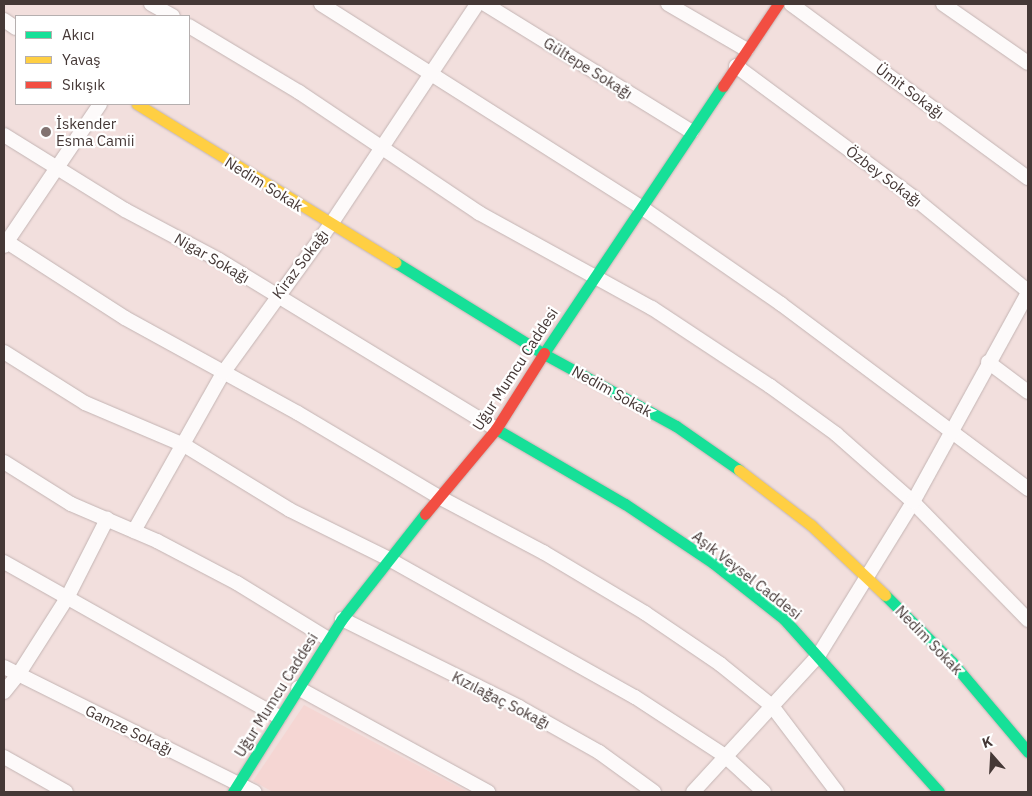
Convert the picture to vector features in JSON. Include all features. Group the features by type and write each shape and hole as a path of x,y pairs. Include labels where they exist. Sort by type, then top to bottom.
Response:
{"street":[{"path":"321,4 641,207 781,304 1028,489"},
{"name":"Kiraz Sokağı","path":"134,531 223,373 276,295 330,224 380,146 432,74 477,4"},
{"name":"Gültepe Sokağı","path":"484,4 692,132"},
{"path":"668,4 747,50"},
{"name":"Uğur Mumcu Caddesi","path":"236,788 342,618 387,558 496,429 641,207 778,4"},
{"name":"Ümit Sokağı","path":"791,4 1028,178"},
{"path":"943,4 1028,63"},
{"path":"4,20 15,27"},
{"path":"190,27 300,92 479,213 596,275 770,386 836,434 913,502 1028,620"},
{"name":"Özbey Sokağı","path":"736,66 913,197 1028,292"},
{"path":"99,105 5,242 125,318 298,413 439,497 544,552 645,613 720,664 772,706 838,792"},
{"name":"Nedim Sokak","path":"139,105 544,354 692,437 811,525 952,662 1028,752"},
{"name":"Nigar Sokağı","path":"4,135 57,168 276,295 496,429"},
{"path":"692,792 818,656 913,502 1028,292"},
{"path":"4,352 85,403 184,445 290,510 387,558 635,697 725,756 764,792"},
{"path":"988,362 1028,392"},
{"name":"Aşık Veysel Caddesi","path":"496,429 625,504 713,563 784,619 939,792"},
{"path":"4,462 71,504 134,531 237,583 328,640"},
{"path":"4,692 18,675 67,598 107,519"},
{"path":"4,562 279,717"},
{"name":"Kızılağaç Sokağı","path":"342,618 567,734 599,752 654,792"},
{"name":"Gamze Sokağı","path":"4,667 236,788 255,792"},
{"path":"298,688 488,792"},
{"path":"4,757 66,792"}],"shaded area":[{"path":"304,705 468,792 273,792 253,781"}],"traffic: fast":[{"path":"544,353 723,86"},
{"path":"395,262 544,354 676,426 739,470"},
{"path":"496,429 625,504 713,563 784,619 939,792"},
{"path":"233,792 342,619 425,514"},
{"path":"885,595 952,662 1028,752"}],"traffic: slow":[{"path":"139,105 395,262"},
{"path":"739,470 811,525 885,595"}],"traffic: jam":[{"path":"723,86 778,4"},
{"path":"425,514 496,429 544,353"}],"place":[{"name":"İskender Esma Camii","path":"46,132"}]}
